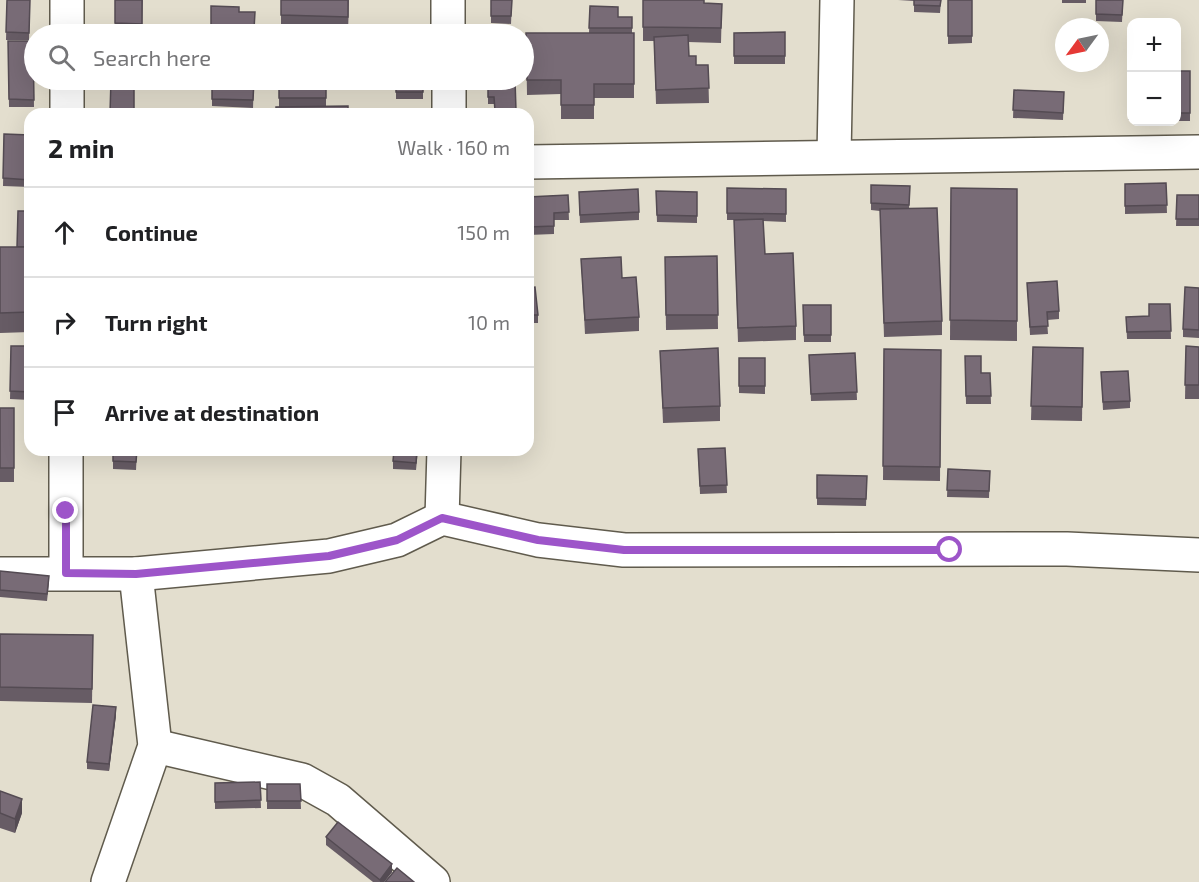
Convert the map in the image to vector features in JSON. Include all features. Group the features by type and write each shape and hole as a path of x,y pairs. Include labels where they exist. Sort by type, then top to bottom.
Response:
{"street":[{"path":"67,0 67,24"},
{"path":"448,0 448,24"},
{"path":"834,156 837,0"},
{"path":"67,90 67,108"},
{"path":"449,90 449,108"},
{"path":"534,162 1199,152"},
{"path":"66,456 66,573"},
{"path":"442,518 444,456"},
{"path":"0,574 136,574 329,556 397,540 442,518 538,540 624,550 1067,549 1199,555"},
{"path":"108,882 155,746 136,574"},
{"path":"155,746 302,780 338,800 433,882"}],"building":[{"path":"7,0 30,0 29,24 24,24 24,33 6,32"},
{"path":"115,0 142,0 142,24 115,23"},
{"path":"281,0 348,0 348,17 281,15"},
{"path":"491,0 512,0 511,16 491,16"},
{"path":"643,0 704,0 704,3 722,4 721,28 643,27"},
{"path":"914,0 941,0 940,6 914,5"},
{"path":"948,0 972,0 972,36 948,36"},
{"path":"1096,0 1123,0 1122,15 1096,14"},
{"path":"211,6 239,7 239,12 255,12 254,24 211,24"},
{"path":"590,6 618,7 618,17 632,17 632,28 589,28"},
{"path":"785,32 785,56 734,56 734,33"},
{"path":"534,33 634,33 634,84 594,84 594,105 561,105 561,80 534,80"},
{"path":"688,35 689,56 696,56 696,65 708,65 709,88 656,90 654,37"},
{"path":"8,41 24,41 24,90 34,90 34,100 9,99"},
{"path":"1181,71 1190,71 1190,113 1181,113"},
{"path":"111,90 134,90 134,108 110,108"},
{"path":"212,90 254,90 253,100 212,99"},
{"path":"279,90 326,90 326,98 279,98"},
{"path":"396,90 423,90 423,92 396,92"},
{"path":"488,90 515,90 516,108 495,108 494,97 488,97"},
{"path":"1014,90 1064,92 1063,113 1013,110"},
{"path":"348,106 348,108 276,108"},
{"path":"4,134 24,135 24,180 3,178"},
{"path":"1166,183 1167,205 1125,206 1125,184"},
{"path":"871,185 910,186 909,205 871,203"},
{"path":"727,188 786,189 786,214 727,213"},
{"path":"951,188 1017,189 1017,321 950,320"},
{"path":"638,189 639,212 580,215 579,192"},
{"path":"656,191 697,192 697,216 657,215"},
{"path":"568,195 569,212 554,213 554,226 534,227 534,197"},
{"path":"1177,195 1199,195 1199,219 1176,219"},
{"path":"937,208 942,321 884,323 880,209"},
{"path":"18,211 24,211 24,247 17,247"},
{"path":"763,219 765,254 793,253 796,326 738,328 734,220"},
{"path":"0,247 24,247 24,312 0,313"},
{"path":"717,256 718,315 666,315 665,257"},
{"path":"621,257 622,278 636,277 639,317 585,320 581,259"},
{"path":"1057,281 1059,311 1047,312 1048,326 1030,327 1027,283"},
{"path":"535,287 538,315 534,315"},
{"path":"1185,287 1199,288 1199,330 1183,329"},
{"path":"1149,304 1170,304 1171,331 1127,332 1126,317 1149,316"},
{"path":"803,305 831,305 831,335 804,335"},
{"path":"11,346 24,346 24,392 10,391"},
{"path":"1186,346 1199,347 1199,385 1185,385"},
{"path":"1033,347 1083,348 1082,407 1031,406"},
{"path":"718,348 720,406 663,408 660,351"},
{"path":"884,349 941,350 940,467 883,466"},
{"path":"855,353 857,392 811,394 809,355"},
{"path":"965,356 981,356 981,373 990,373 991,396 966,396"},
{"path":"739,358 765,358 765,386 739,386"},
{"path":"1128,371 1130,401 1103,402 1101,372"},
{"path":"0,408 14,408 14,468 0,468"},
{"path":"725,448 727,485 700,486 698,449"},
{"path":"113,456 136,456 136,462 113,461"},
{"path":"393,456 417,456 416,463 393,461"},
{"path":"948,469 990,471 989,491 947,490"},
{"path":"817,475 867,476 866,499 817,498"},
{"path":"0,571 49,576 47,594 0,590"},
{"path":"0,634 93,635 92,689 0,687"},
{"path":"93,705 116,707 109,764 87,762"},
{"path":"260,782 261,800 215,802 215,783"},
{"path":"267,784 300,784 301,801 267,801"},
{"path":"0,791 22,799 15,819 0,813"},
{"path":"338,822 392,864 380,880 326,837"},
{"path":"397,868 414,882 385,882"}],"route":[{"path":"66,511 66,573 136,574 329,556 397,540 442,518 538,540 624,550 950,550"}]}
